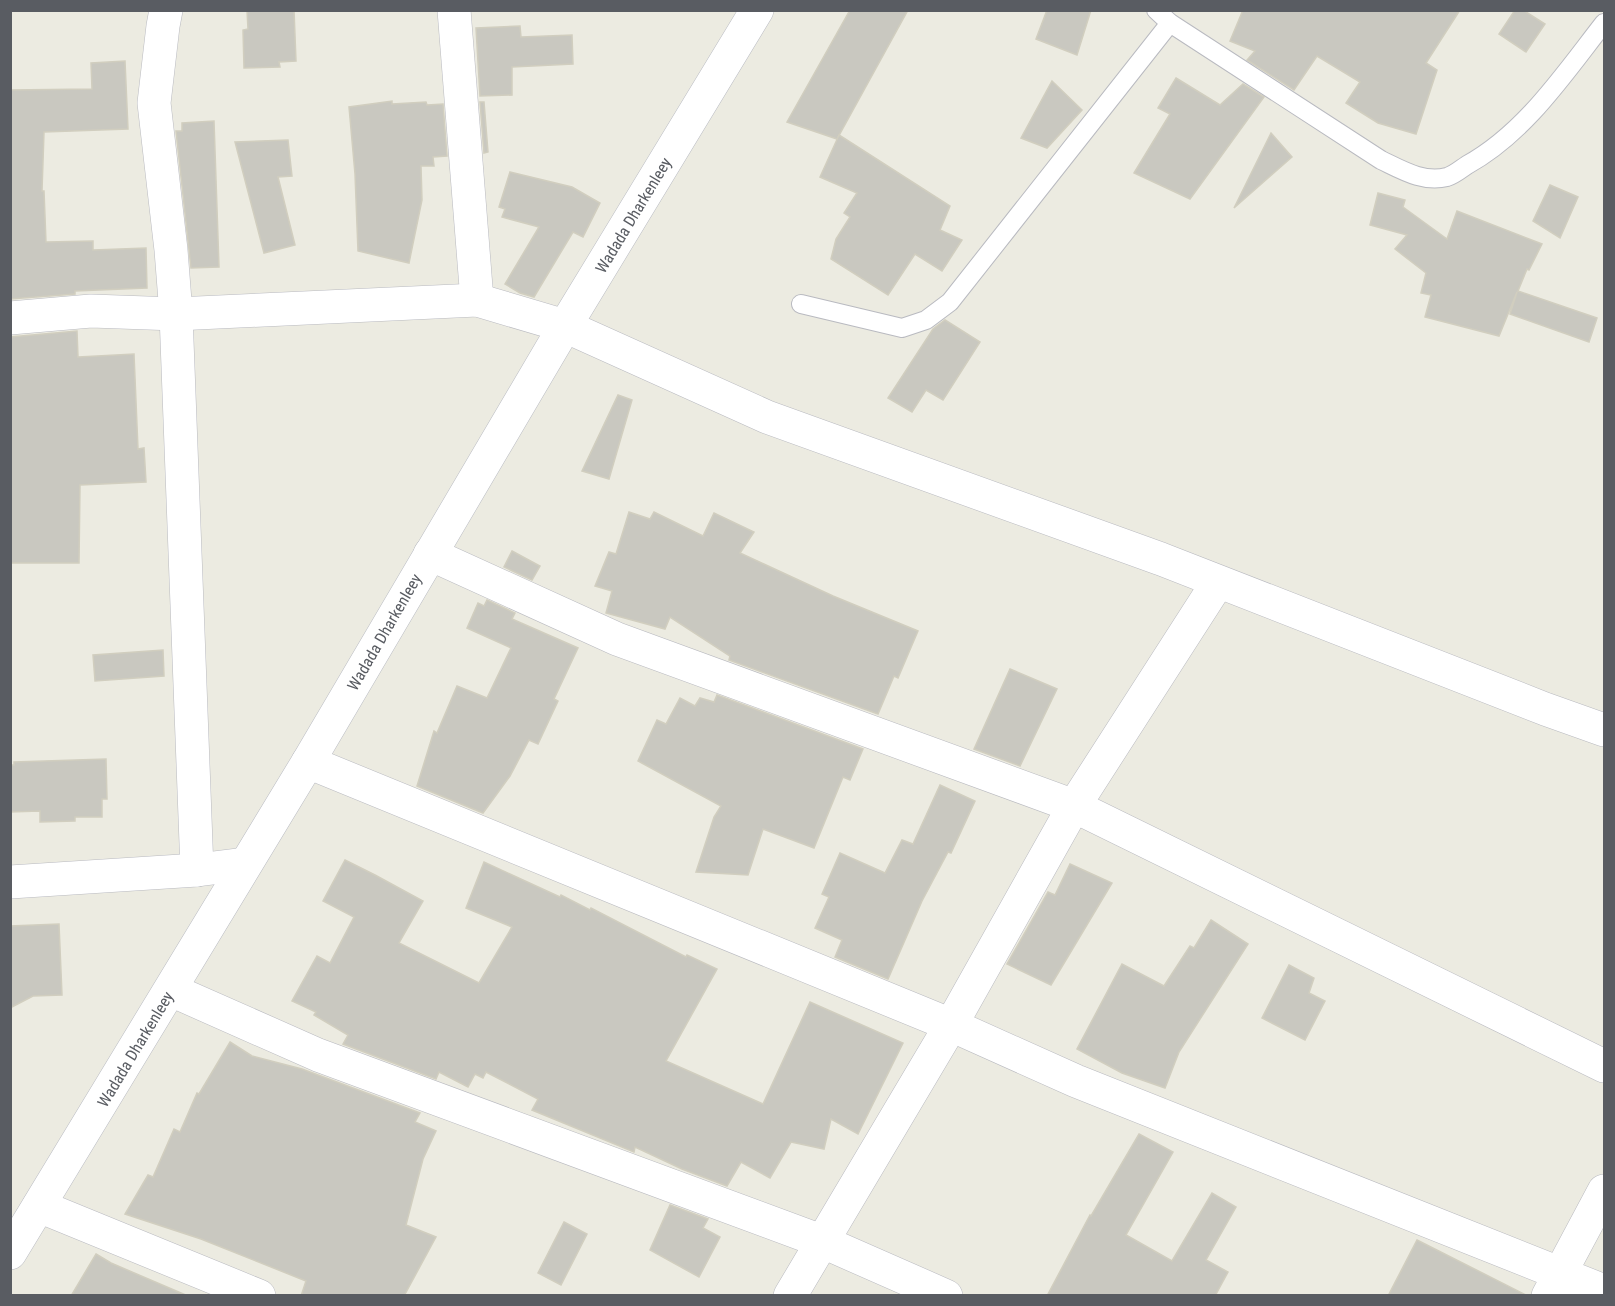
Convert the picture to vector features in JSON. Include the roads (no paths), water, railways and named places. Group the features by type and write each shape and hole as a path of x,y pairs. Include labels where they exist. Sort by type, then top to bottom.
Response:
{"street":[{"path":"166,10 154,103 176,314 197,870"},
{"path":"454,10 477,300"},
{"name":"Wadada Dharkenleey","path":"10,1253 171,990 565,326 757,10"},
{"path":"10,318 91,311 176,314 477,300 565,326 767,417 1218,582 1545,710 1605,730"},
{"path":"430,554 617,639 1074,806 1605,1066"},
{"path":"790,1296 951,1025 1074,806 1218,582"},
{"path":"308,762 951,1025 1076,1081 1554,1285 1605,1291"},
{"path":"10,882 197,870 245,864"},
{"path":"171,990 318,1055 821,1241 946,1296"},
{"path":"1554,1285 1605,1191"},
{"path":"39,1206 259,1296"}],"lane":[{"path":"1156,10 1170,23 1381,160 1419,177 1447,177 1505,139 1548,94 1605,23"},
{"path":"801,304 902,328 926,320 950,302 1170,23"}]}
